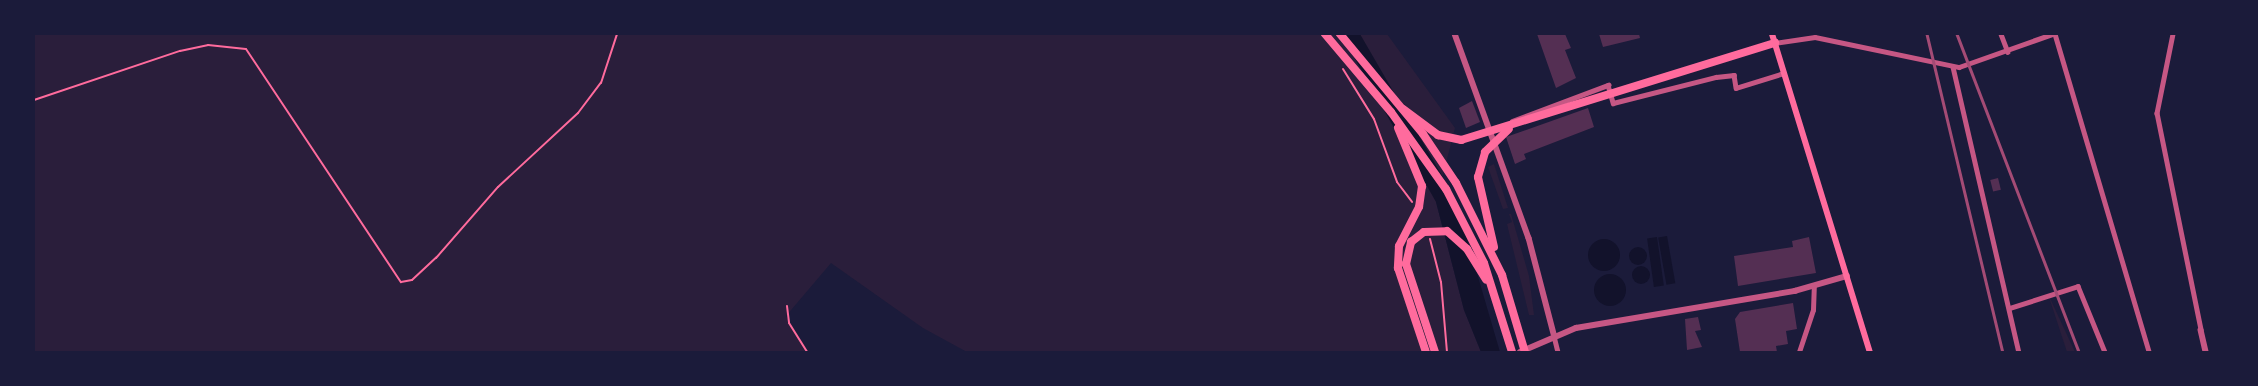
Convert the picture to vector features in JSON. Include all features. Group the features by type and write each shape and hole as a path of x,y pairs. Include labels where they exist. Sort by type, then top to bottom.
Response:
{"highway":[{"path":"1325,34 1391,112 1446,189 1494,291 1512,352"},
{"path":"1340,34 1403,109 1456,183 1502,275"},
{"path":"1403,109 1438,135 1453,140 1513,125 1691,67 1775,42"},
{"path":"1391,112 1422,186 1411,224 1399,246 1398,268 1426,352"},
{"path":"1513,125 1485,152 1478,176 1502,275 1527,350"},
{"path":"1435,352 1406,264 1408,249 1417,236 1431,230 1452,234 1494,291"}],"main road":[{"path":"1772,34 1870,352"}],"street":[{"path":"1455,34 1537,264 1558,352"},
{"path":"2001,34 2008,52"},
{"path":"1775,42 1815,37 1953,67 2008,52 2054,34 2150,352"},
{"path":"2173,34 2156,113 2206,352"},
{"path":"1953,67 2019,352"},
{"path":"1490,129 1608,86 1613,103 1716,77 1734,75 1736,88 1784,73"},
{"path":"1520,352 1527,350 1554,334 1606,321 1814,286 1847,276"},
{"path":"1799,352 1814,310 1814,286"},
{"path":"2010,308 2078,286 2105,352"}],"path":[{"path":"34,100 180,51 208,45 246,49 401,282 412,280 452,241 498,187 584,106 609,66 617,34"},
{"path":"1342,67 1374,119 1398,182 1413,203"},
{"path":"1428,232 1441,282 1447,352"},
{"path":"787,306 789,323 807,352"}],"shaded area":[{"path":"34,34 1387,34 1455,128 1436,202 1464,310 1481,352 967,352 923,328 831,263 786,316 809,352 34,352"},
{"path":"1341,34 1360,34 1455,198 1500,352 1481,352 1464,310 1436,202"},
{"path":"1494,164 1508,208 1503,209 1488,167"},
{"path":"1509,214 1511,214 1529,276 1534,315 1529,315 1507,224 1512,222"},
{"path":"1667,236 1675,283 1666,285 1658,238"},
{"path":"1657,237 1664,286 1654,287 1647,238"},
{"path":"1604,239 1616,243 1620,255 1616,267 1604,271 1592,267 1588,255 1592,243"},
{"path":"1638,247 1644,250 1647,256 1644,262 1638,265 1632,262 1629,256 1632,250"},
{"path":"1641,266 1647,269 1650,275 1647,281 1641,284 1635,281 1632,275 1635,269"},
{"path":"1610,274 1622,278 1626,290 1622,302 1610,306 1598,302 1594,290 1598,278"},
{"path":"2048,294 2075,352 2067,352"}],"building":[{"path":"1537,34 1565,34 1571,48 1565,50 1576,78 1556,88"},
{"path":"1599,34 1639,34 1640,38 1603,47"},
{"path":"1472,101 1480,122 1466,128 1459,108"},
{"path":"1588,108 1594,127 1524,154 1526,159 1515,164 1506,137"},
{"path":"1998,178 2001,190 1993,192 1990,180"},
{"path":"1809,237 1816,273 1738,286 1734,256 1793,247 1792,241"},
{"path":"1793,303 1797,329 1786,331 1788,344 1776,346 1777,352 1740,352 1735,319 1740,312"},
{"path":"1698,317 1701,330 1695,331 1702,347 1687,350 1685,319"}],"railway":[{"path":"1927,34 2003,352"},
{"path":"1957,34 2079,352"}]}
